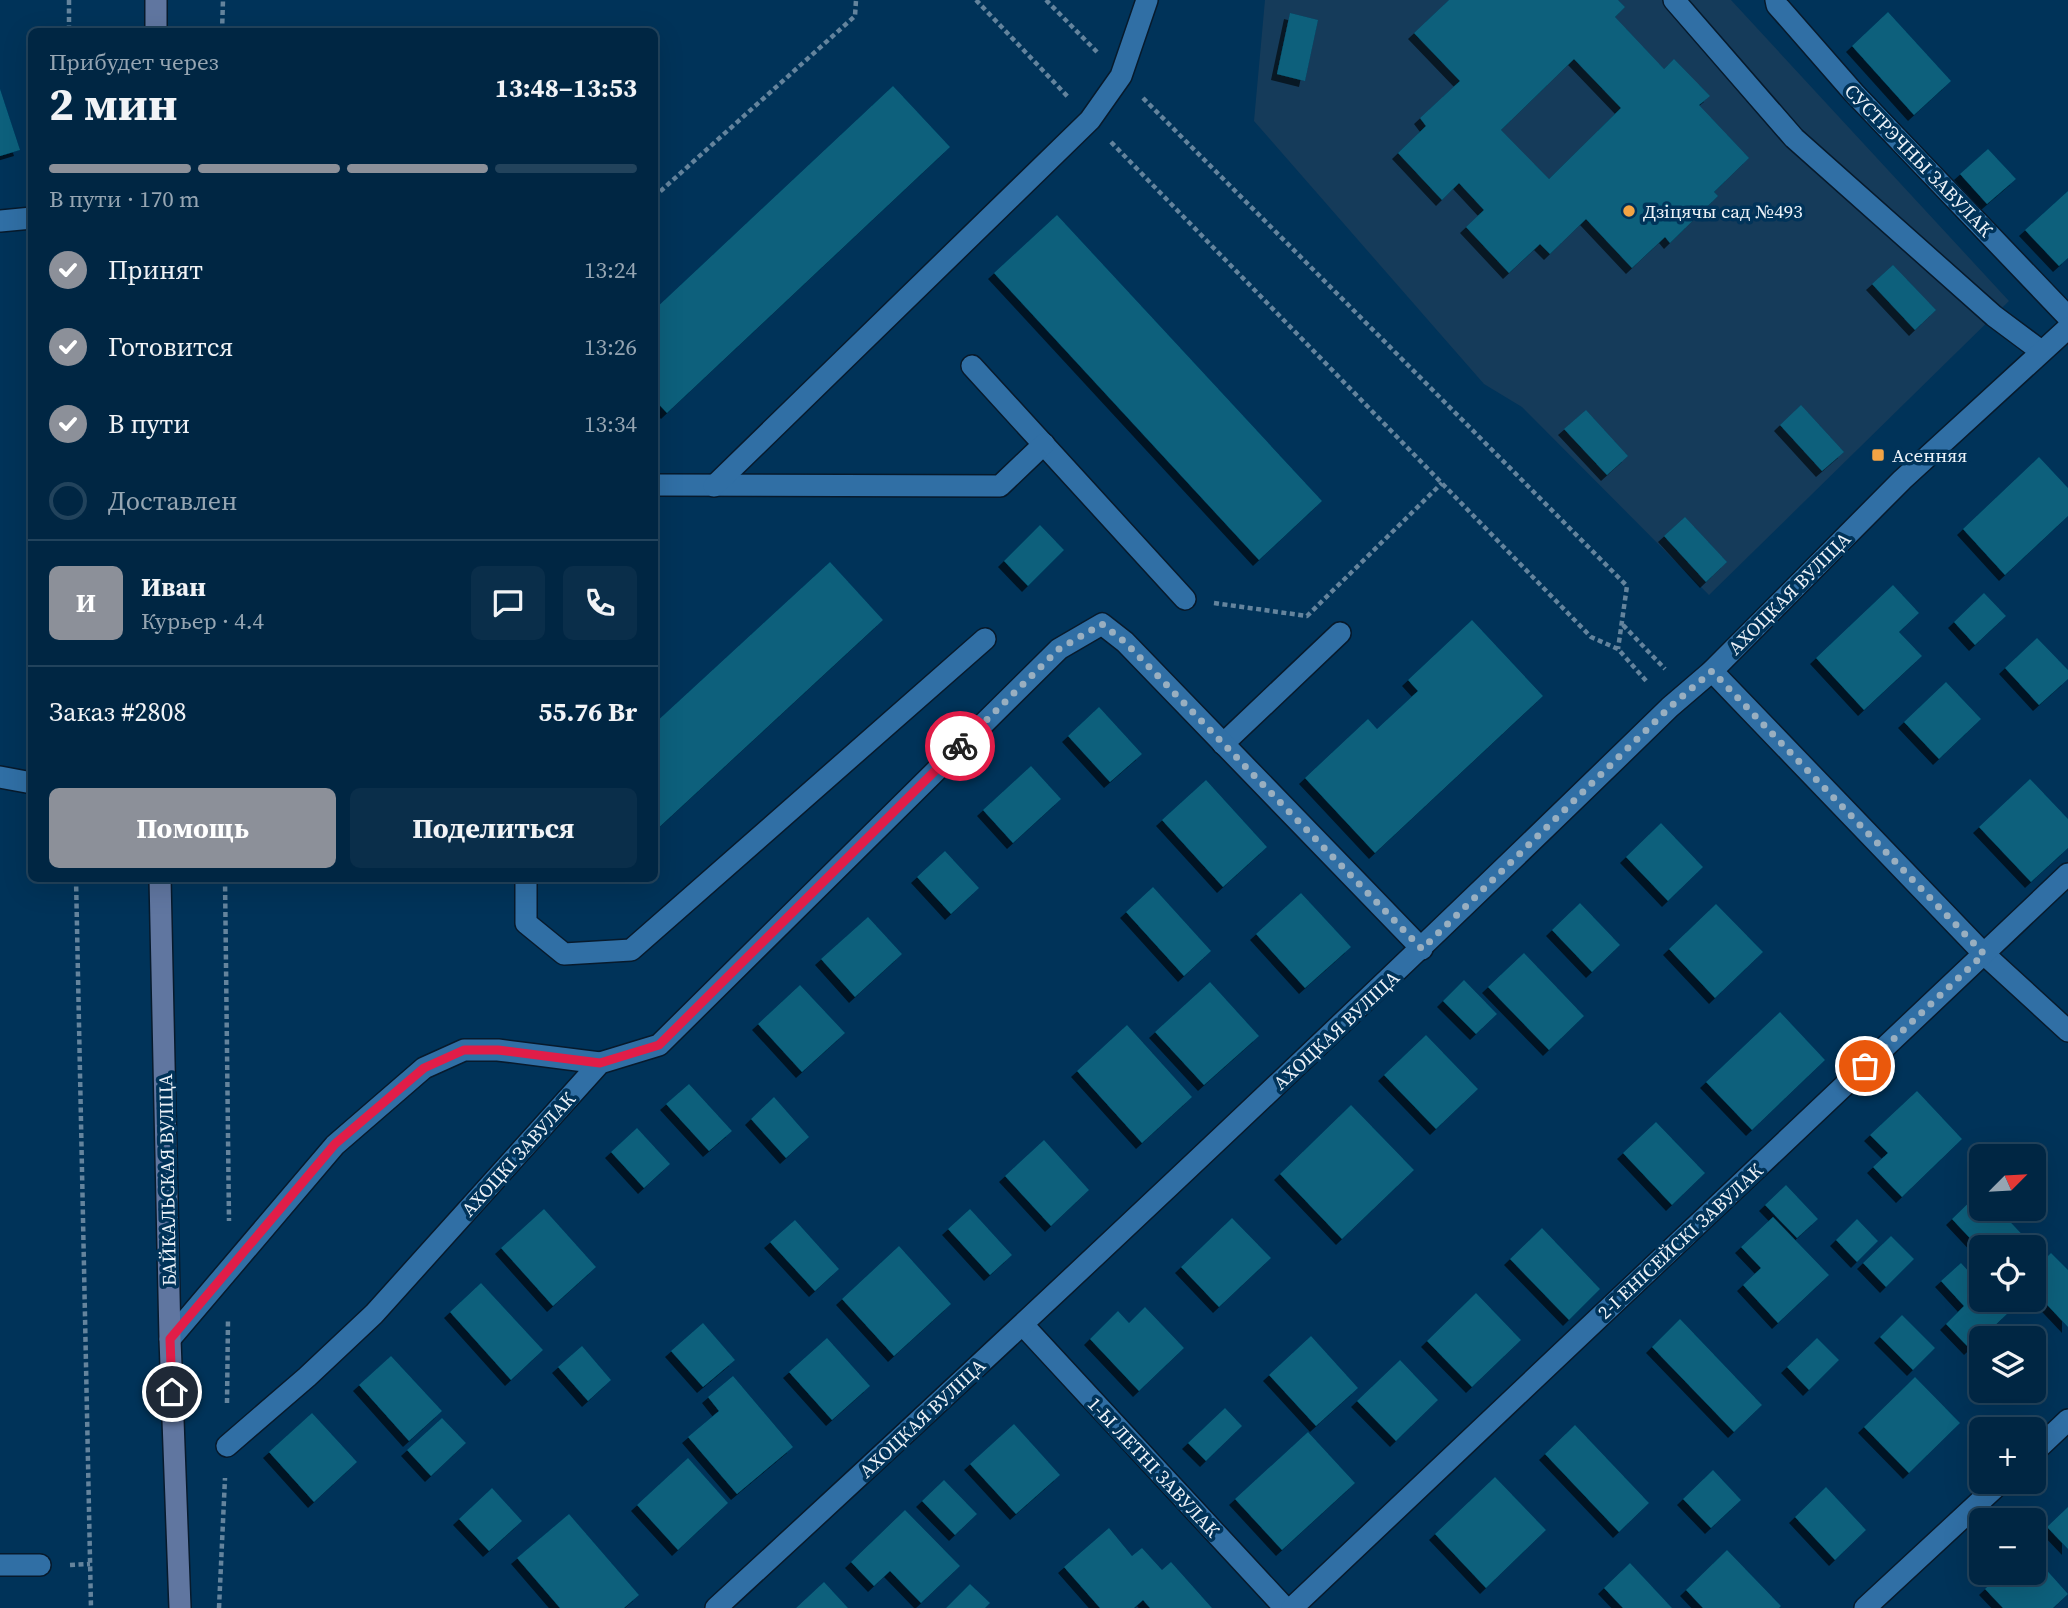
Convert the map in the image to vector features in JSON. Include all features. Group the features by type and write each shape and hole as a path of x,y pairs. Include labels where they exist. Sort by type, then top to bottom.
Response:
{"main road":[{"path":"156,0 156,28"},
{"name":"БАЙКАЛЬСКАЯ ВУЛІЦА","path":"160,882 170,1339 180,1608"}],"street":[{"path":"714,486 1090,120 1121,76 1147,0"},
{"path":"1674,0 1794,138 1994,316 2041,351"},
{"name":"СУСТРЭЧНЫ ЗАВУЛАК","path":"1776,0 1777,5 1854,93 2068,317"},
{"path":"0,221 28,218"},
{"name":"АХОЦКАЯ ВУЛІЦА","path":"716,1608 1023,1325 1422,949 1670,707 1712,671 1902,480 2068,328"},
{"path":"972,366 1185,599"},
{"path":"658,485 1000,486 1044,444"},
{"path":"170,1339 335,1144 424,1068 464,1050 498,1050 600,1063 659,1045 1059,649 1102,624 1125,642 1422,949"},
{"path":"1223,744 1340,633"},
{"path":"526,882 526,923 564,954 631,950 985,639"},
{"path":"1712,671 1984,954 2068,1031"},
{"path":"0,777 28,782"},
{"name":"2-І ЕНІСЕЙСКІ ЗАВУЛАК","path":"1292,1608 2068,874"},
{"name":"АХОЦКІ ЗАВУЛАК","path":"227,1446 307,1377 374,1314 600,1063"},
{"name":"1-Ы ЛЕТНІ ЗАВУЛАК","path":"1023,1325 1285,1608"},
{"path":"2046,1441 2068,1420"},
{"path":"1865,1608 1987,1494"},
{"path":"0,1565 40,1565"}],"path":[{"path":"69,0 69,28"},
{"path":"222,28 223,0"},
{"path":"658,193 855,16 856,0"},
{"path":"976,0 1591,637 1618,649 1670,707"},
{"path":"1046,0 1627,586 1618,649"},
{"path":"1185,599 1307,616 1442,483"},
{"path":"1622,624 1687,692"},
{"path":"76,882 91,1608"}],"shaded area":[{"name":"Дзіцячы сад №493","path":"1265,0 1731,0 2009,301 1709,595 1522,407 1484,384 1254,121"}],"building":[{"path":"1449,0 1618,0 1625,7 1615,17 1664,69 1674,59 1710,96 1699,105 1749,158 1714,192 1718,196 1670,243 1665,237 1632,268 1586,219 1550,254 1540,244 1509,273 1466,227 1484,210 1459,183 1442,200 1398,153 1426,126 1420,118 1460,81 1414,33","holes":["1574,59 1621,108 1549,179 1501,130"]},
{"path":"1888,12 1951,81 1914,115 1852,46"},
{"path":"1290,13 1318,20 1305,81 1277,74"},
{"path":"893,86 950,147 667,413 658,403 658,306"},
{"path":"0,89 20,150 0,156"},
{"path":"1988,149 2016,179 1987,204 1960,174"},
{"path":"2068,191 2068,258 2059,266 2025,230"},
{"path":"1057,215 1322,501 1259,560 994,273"},
{"path":"1893,265 1936,310 1915,330 1872,284"},
{"path":"1801,405 1844,452 1822,471 1780,425"},
{"path":"1586,410 1628,456 1607,475 1564,429"},
{"path":"2039,457 2068,488 2068,516 2005,575 1963,529"},
{"path":"1685,517 1727,562 1706,582 1664,536"},
{"path":"1040,525 1064,550 1028,586 1004,561"},
{"path":"830,562 883,620 658,828 658,720"},
{"path":"1893,585 1919,613 1899,632 1922,656 1864,710 1816,658"},
{"path":"1984,593 2006,616 1975,645 1954,622"},
{"path":"1472,620 1543,696 1375,853 1305,778 1368,719 1377,729 1418,691 1408,680"},
{"path":"2037,638 2068,670 2068,679 2039,705 2005,668"},
{"path":"1946,682 1981,719 1939,759 1904,722"},
{"path":"1099,707 1142,754 1110,782 1068,736"},
{"path":"1031,766 1061,799 1013,843 983,810"},
{"path":"2030,779 2068,819 2068,848 2031,882 1979,827"},
{"path":"1206,780 1267,847 1223,887 1162,820"},
{"path":"1661,823 1703,867 1668,901 1626,857"},
{"path":"945,851 979,888 951,914 917,877"},
{"path":"1153,887 1211,951 1184,976 1126,912"},
{"path":"1301,893 1351,947 1305,988 1256,934"},
{"path":"1580,903 1620,945 1592,972 1552,930"},
{"path":"1716,904 1763,952 1715,998 1669,949"},
{"path":"868,917 902,954 855,997 821,959"},
{"path":"1524,953 1584,1016 1549,1050 1488,987"},
{"path":"1464,980 1497,1014 1476,1034 1443,1001"},
{"path":"1210,982 1259,1036 1204,1085 1155,1032"},
{"path":"800,985 845,1033 802,1072 758,1024"},
{"path":"1780,1012 1825,1060 1752,1130 1706,1082"},
{"path":"1127,1025 1192,1097 1142,1143 1077,1071"},
{"path":"1426,1035 1478,1089 1436,1129 1384,1075"},
{"path":"689,1084 732,1131 709,1151 666,1104"},
{"path":"1917,1091 1962,1139 1902,1197 1873,1167 1888,1153 1870,1135"},
{"path":"774,1097 809,1137 786,1158 751,1119"},
{"path":"1351,1105 1414,1170 1342,1239 1280,1174"},
{"path":"1656,1122 1705,1173 1672,1205 1623,1153"},
{"path":"637,1128 670,1164 644,1188 611,1152"},
{"path":"1044,1140 1089,1190 1051,1226 1005,1176"},
{"path":"1786,1185 1818,1219 1797,1238 1765,1205"},
{"path":"1969,1203 1969,1222 2010,1222 2023,1235 1969,1235 1969,1237 1952,1219"},
{"path":"544,1209 596,1267 553,1306 501,1248"},
{"path":"970,1209 1012,1255 990,1275 948,1229"},
{"path":"1773,1217 1829,1275 1778,1323 1743,1285 1761,1268 1741,1247"},
{"path":"1232,1218 1271,1258 1219,1307 1181,1267"},
{"path":"1857,1219 1878,1241 1857,1262 1836,1240"},
{"path":"795,1220 839,1269 815,1291 770,1242"},
{"path":"1542,1228 1600,1289 1569,1320 1510,1259"},
{"path":"1891,1236 1914,1259 1886,1287 1863,1263"},
{"path":"899,1246 951,1304 894,1356 842,1299"},
{"path":"2051,1253 2068,1270 2068,1327 2046,1304 2046,1258"},
{"path":"1961,1263 1969,1272 1969,1312 2008,1313 1994,1326 1969,1326 1969,1348 1946,1324 1964,1306 1941,1281"},
{"path":"481,1283 543,1350 511,1380 450,1312"},
{"path":"1476,1293 1521,1340 1472,1387 1427,1341"},
{"path":"1145,1307 1184,1348 1139,1391 1090,1339 1118,1311 1129,1323"},
{"path":"1902,1315 1935,1348 1913,1370 1880,1337"},
{"path":"1680,1319 1762,1405 1734,1432 1652,1347"},
{"path":"703,1323 735,1360 703,1387 671,1351"},
{"path":"1311,1336 1358,1388 1316,1426 1269,1375"},
{"path":"827,1338 870,1386 832,1420 789,1372"},
{"path":"1817,1338 1839,1360 1809,1390 1787,1367"},
{"path":"582,1346 611,1380 588,1401 558,1367"},
{"path":"391,1356 442,1411 409,1441 359,1385"},
{"path":"1400,1360 1438,1400 1396,1441 1357,1401"},
{"path":"733,1376 793,1447 737,1494 688,1437 719,1411 708,1397"},
{"path":"1915,1377 1960,1423 1909,1473 1864,1427"},
{"path":"1225,1408 1242,1426 1206,1461 1188,1443"},
{"path":"312,1413 357,1462 314,1502 269,1452"},
{"path":"442,1418 466,1443 431,1476 407,1450"},
{"path":"1014,1424 1060,1475 1016,1514 970,1464"},
{"path":"1575,1425 1649,1503 1619,1532 1545,1454"},
{"path":"1308,1432 1355,1483 1282,1550 1235,1499"},
{"path":"688,1458 728,1503 678,1550 637,1505"},
{"path":"1713,1470 1741,1500 1711,1528 1683,1499"},
{"path":"1495,1477 1546,1530 1486,1588 1435,1534"},
{"path":"944,1480 977,1514 955,1535 922,1501"},
{"path":"1826,1487 1866,1530 1835,1560 1795,1517"},
{"path":"492,1488 522,1521 489,1551 459,1519"},
{"path":"2068,1507 2068,1549 2047,1527"},
{"path":"905,1510 960,1566 921,1603 890,1571 874,1586 851,1562"},
{"path":"569,1514 639,1595 624,1608 560,1608 517,1558"},
{"path":"1109,1528 1132,1556 1142,1548 1162,1570 1171,1562 1212,1608 1150,1608 1143,1600 1134,1608 1100,1608 1064,1567"},
{"path":"1727,1550 1781,1606 1779,1608 1703,1608 1686,1590"},
{"path":"1630,1563 1672,1608 1623,1608 1604,1588"},
{"path":"2046,1569 2068,1594 2053,1608 2003,1608 1985,1589 1989,1585 2046,1585"},
{"path":"824,1582 848,1608 796,1608"},
{"path":"970,1584 990,1603 985,1608 946,1608"}],"way so far":[{"path":"960,746 1059,649 1102,624 1125,642 1422,949 1670,707 1712,671 1984,954 1865,1066"}],"place":[{"name":"Дзіцячы сад №493","path":"1629,211"},
{"name":"Асенняя","path":"1878,455"}],"route":[{"path":"172,1392 170,1339 335,1144 424,1068 464,1050 498,1050 600,1063 659,1045 960,746"}]}
